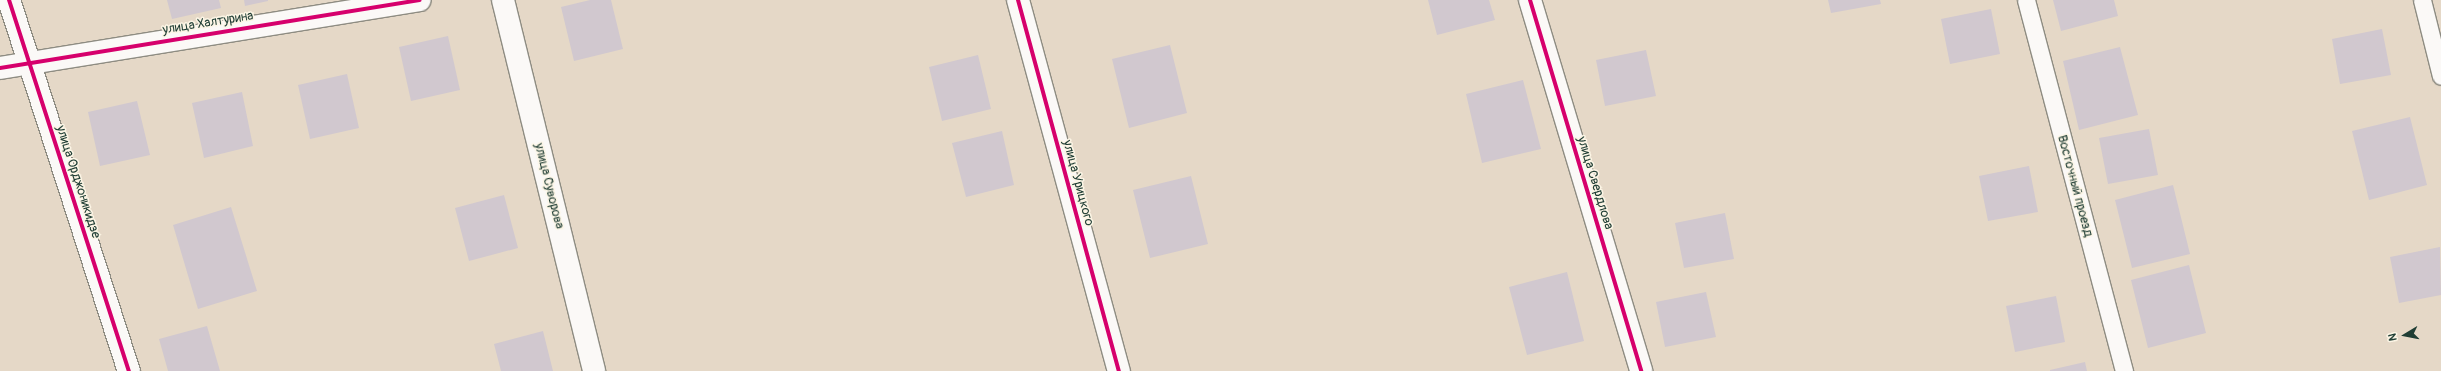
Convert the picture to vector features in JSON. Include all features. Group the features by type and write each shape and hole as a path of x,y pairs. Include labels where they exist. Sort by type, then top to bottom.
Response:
{"street":[{"name":"улица Орджоникидзе","path":"9,0 129,371"},
{"name":"улица Халтурина","path":"0,68 29,62 420,0"},
{"name":"улица Суворова","path":"503,0 594,371"},
{"name":"улица Урицкого","path":"1018,0 1119,371"},
{"name":"улица Свердлова","path":"1530,0 1641,371"}],"lane":[{"name":"Восточный проезд","path":"2026,0 2124,371"},
{"path":"2422,0 2441,76"}],"building":[{"path":"167,0 219,0 221,8 172,19"},
{"path":"244,0 268,0 268,1 245,6"},
{"path":"590,0 611,0 623,49 574,61 561,7"},
{"path":"1428,0 1489,0 1495,20 1437,35"},
{"path":"1828,0 1880,0 1881,4 1831,13"},
{"path":"2053,0 2114,0 2118,16 2061,31"},
{"path":"1991,9 2000,54 1950,64 1941,19"},
{"path":"2382,29 2391,75 2340,84 2332,39"},
{"path":"448,36 460,90 411,101 399,47"},
{"path":"1170,45 1187,113 1129,128 1112,59"},
{"path":"2120,47 2138,115 2079,130 2063,61"},
{"path":"1646,50 1656,96 1605,106 1596,60"},
{"path":"978,55 991,109 942,121 929,67"},
{"path":"347,74 359,128 310,139 298,85"},
{"path":"1523,80 1541,149 1482,163 1466,94"},
{"path":"242,92 253,146 204,158 192,103"},
{"path":"137,101 150,155 100,166 88,112"},
{"path":"2410,117 2427,185 2369,200 2352,131"},
{"path":"2149,129 2158,175 2108,184 2099,138"},
{"path":"1002,131 1014,185 966,197 952,143"},
{"path":"2029,166 2038,212 1988,221 1979,176"},
{"path":"1191,176 1208,244 1150,258 1133,190"},
{"path":"2173,185 2190,254 2132,268 2115,200"},
{"path":"504,195 518,248 469,261 455,208"},
{"path":"231,207 257,291 198,309 173,225"},
{"path":"1725,213 1734,259 1684,268 1675,223"},
{"path":"2440,247 2441,295 2399,303 2390,257"},
{"path":"2189,265 2206,333 2148,348 2131,280"},
{"path":"1567,272 1584,341 1527,355 1509,287"},
{"path":"1706,292 1716,337 1665,347 1656,302"},
{"path":"2056,296 2065,342 2015,352 2006,306"},
{"path":"207,326 220,371 168,371 159,339"},
{"path":"543,331 553,371 501,371 494,344"},
{"path":"2085,362 2087,371 2050,371 2050,370"}],"cycle path":[{"path":"9,0 129,371"},
{"path":"0,68 420,0"},
{"path":"1018,0 1119,371"},
{"path":"1530,0 1641,371"}]}
